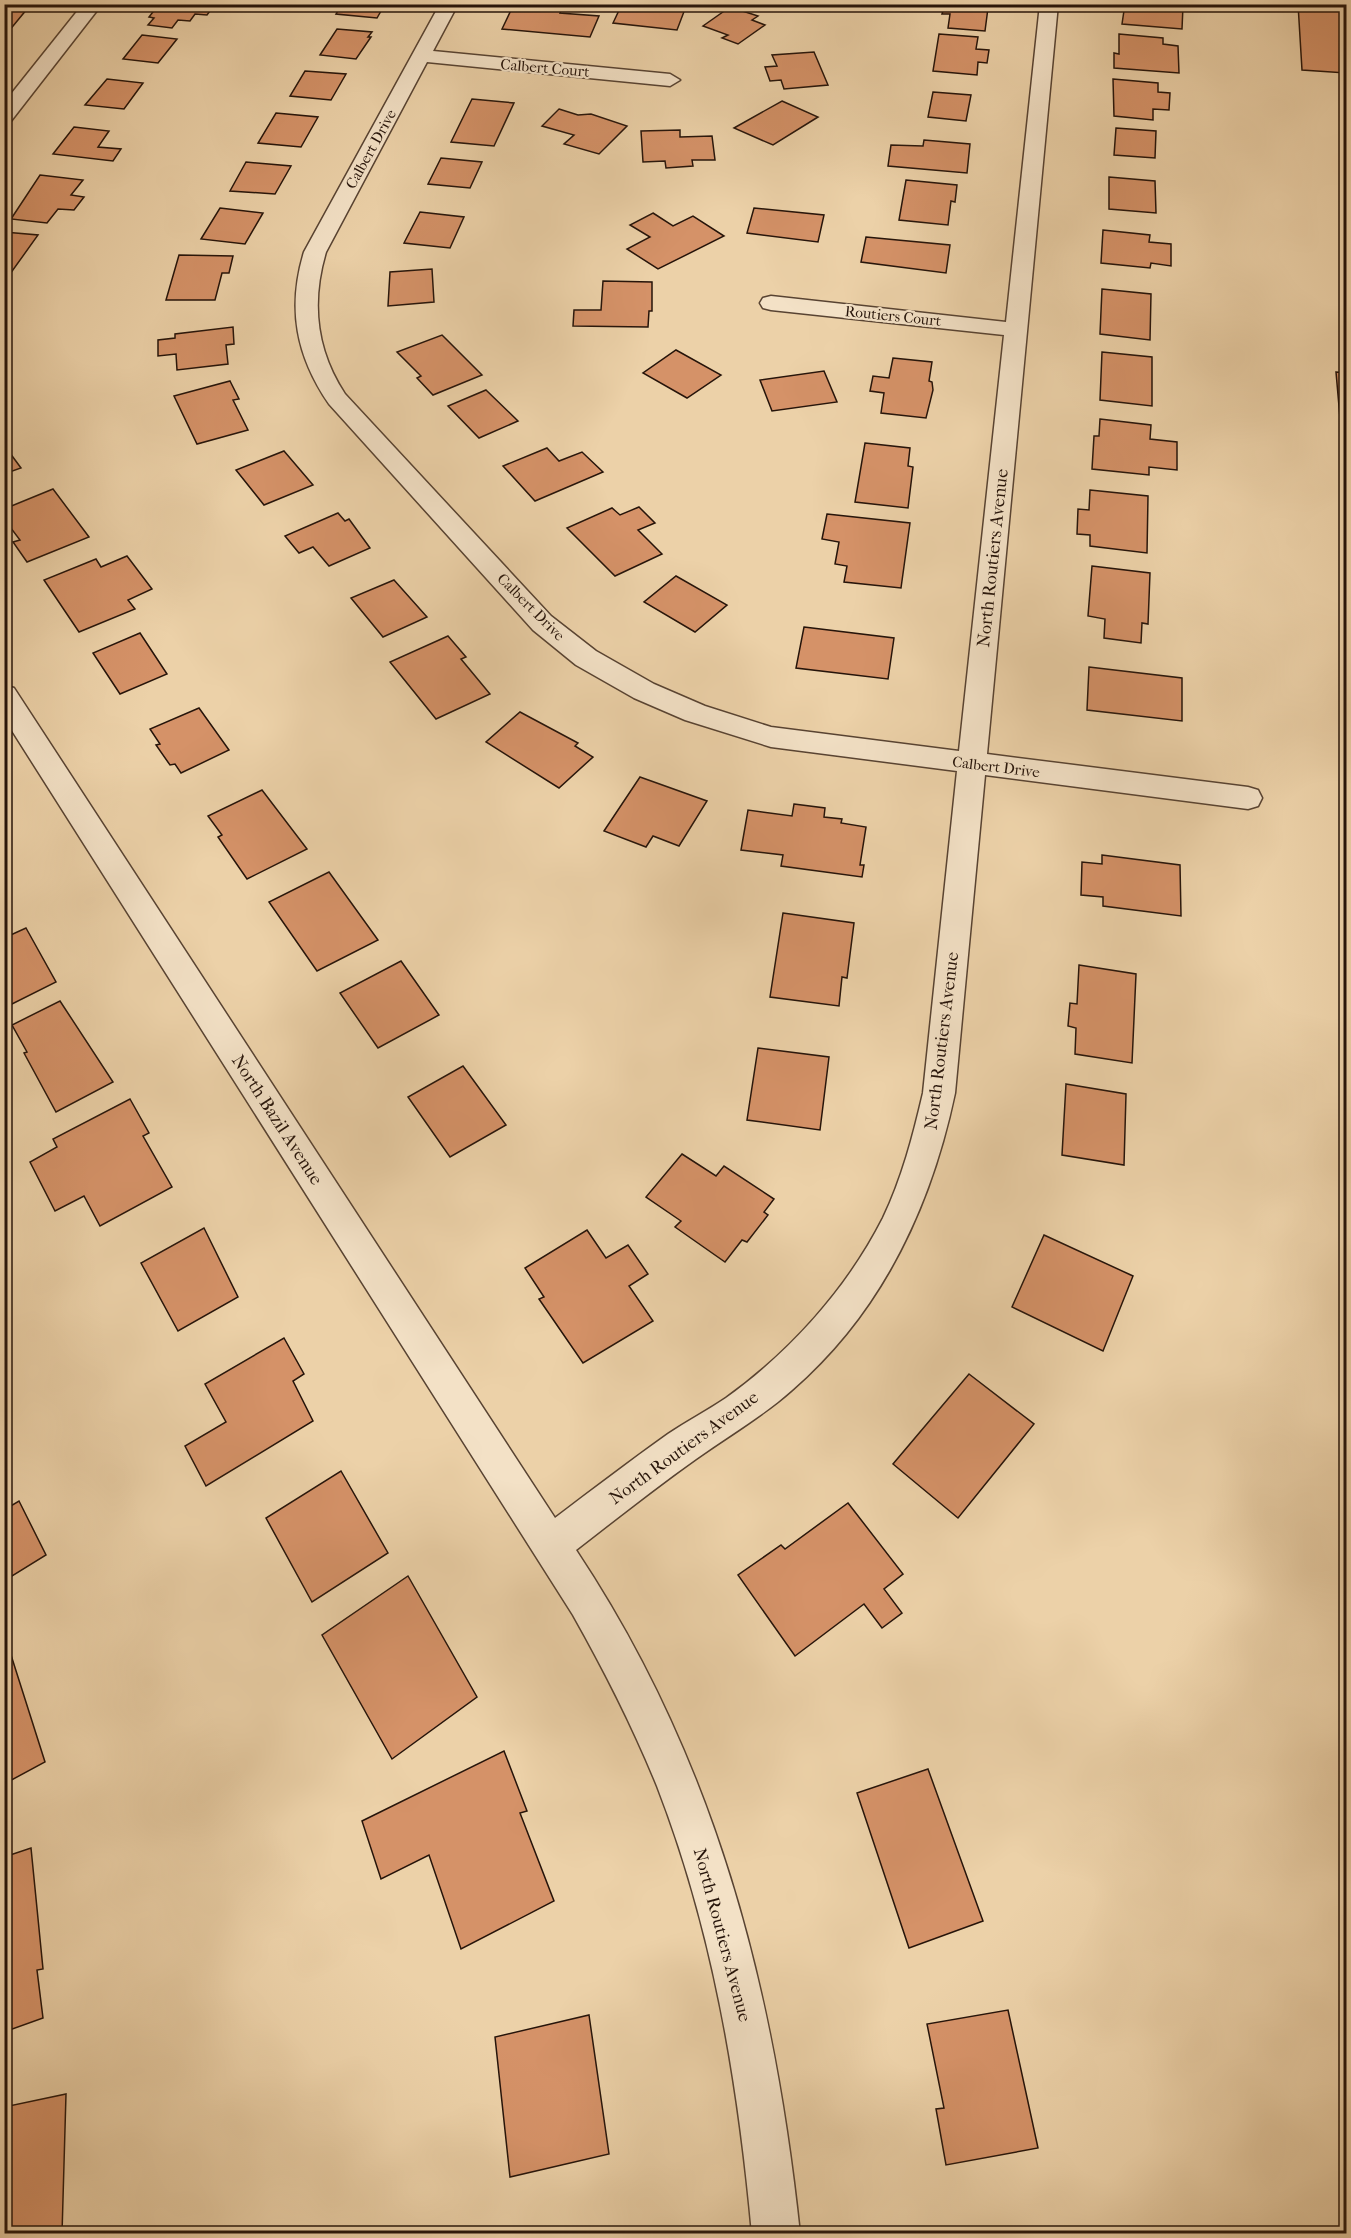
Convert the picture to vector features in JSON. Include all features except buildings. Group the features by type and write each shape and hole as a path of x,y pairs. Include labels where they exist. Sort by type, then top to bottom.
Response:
{"street":[{"path":"4,117 93,4"},
{"name":"Calbert Drive","path":"449,4 315,252 304,298 307,335 313,354 338,400 550,630 586,658 644,692 695,713 771,737 1248,798"},
{"name":"North Routiers Avenue","path":"776,2234 752,2047 708,1871 686,1810 637,1694 610,1638 581,1588 550,1545 701,1434 742,1408 782,1375 832,1325 860,1288 895,1232 927,1153 937,1103 1049,4"},
{"name":"Calbert Court","path":"421,56 670,80"},
{"name":"Routiers Court","path":"771,303 1016,330"},
{"name":"North Bazil Avenue","path":"4,695 16,736 550,1545"}]}
